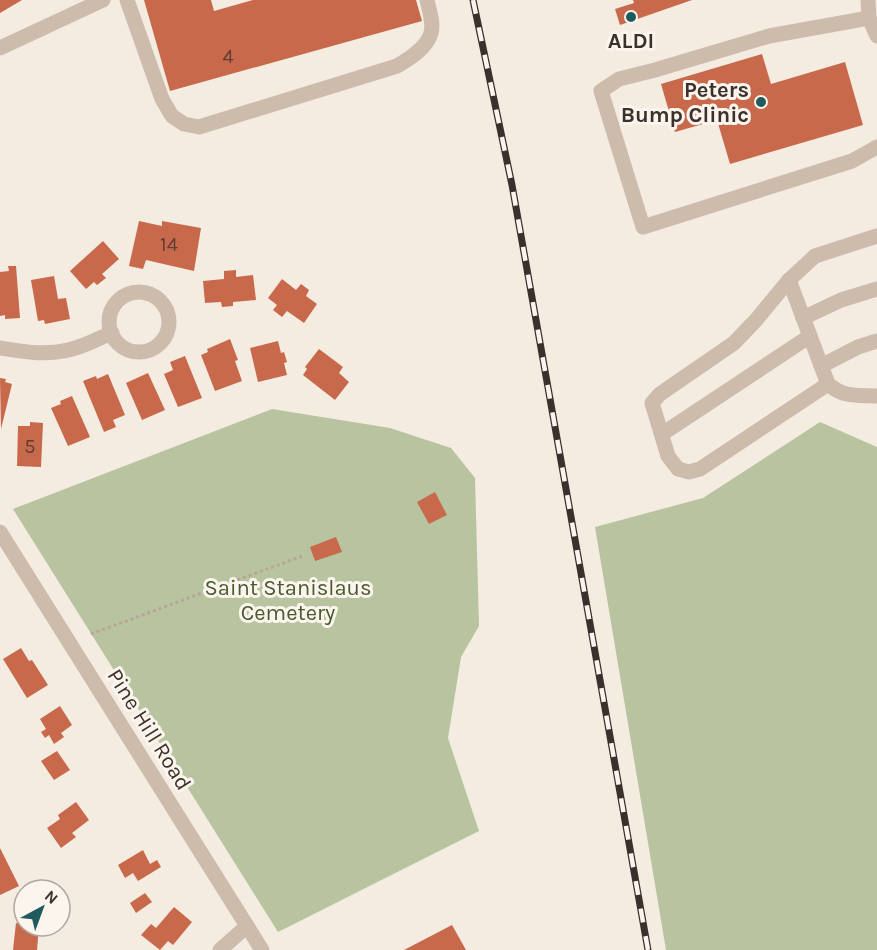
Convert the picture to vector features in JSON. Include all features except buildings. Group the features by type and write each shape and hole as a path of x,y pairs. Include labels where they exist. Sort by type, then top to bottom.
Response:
{"street":[{"path":"0,48 103,0"},
{"path":"127,0 162,99 172,116 184,124 199,127 397,66 410,59 423,47 431,33 431,17 427,0"},
{"path":"868,0 869,18 877,36"},
{"path":"869,18 769,36 620,79 601,91 643,227 852,161 877,147"},
{"path":"828,384 700,469 689,472 678,469 668,456 652,403 660,394 734,344 789,280 815,256 877,236"},
{"path":"789,280 828,384 844,395 877,396"},
{"path":"803,318 842,300 877,289"},
{"path":"0,348 34,353 55,353 74,349 112,333"},
{"path":"662,434 810,336"},
{"path":"821,366 858,347 877,341"},
{"name":"Pine Hill Road","path":"0,532 262,950"},
{"path":"220,950 247,926"}],"path":[{"path":"91,634 305,555"}],"green space":[{"name":"Saint Stanislaus Cemetery","path":"272,409 390,428 451,448 475,478 479,626 461,657 448,738 479,831 278,932 13,509"},
{"path":"820,422 877,447 877,950 666,950 595,527 703,498"}],"railway":[{"path":"473,0 512,185 648,950"}],"place":[{"name":"ALDI","path":"631,17"},
{"name":"Peters Bump Clinic","path":"761,102"}]}
